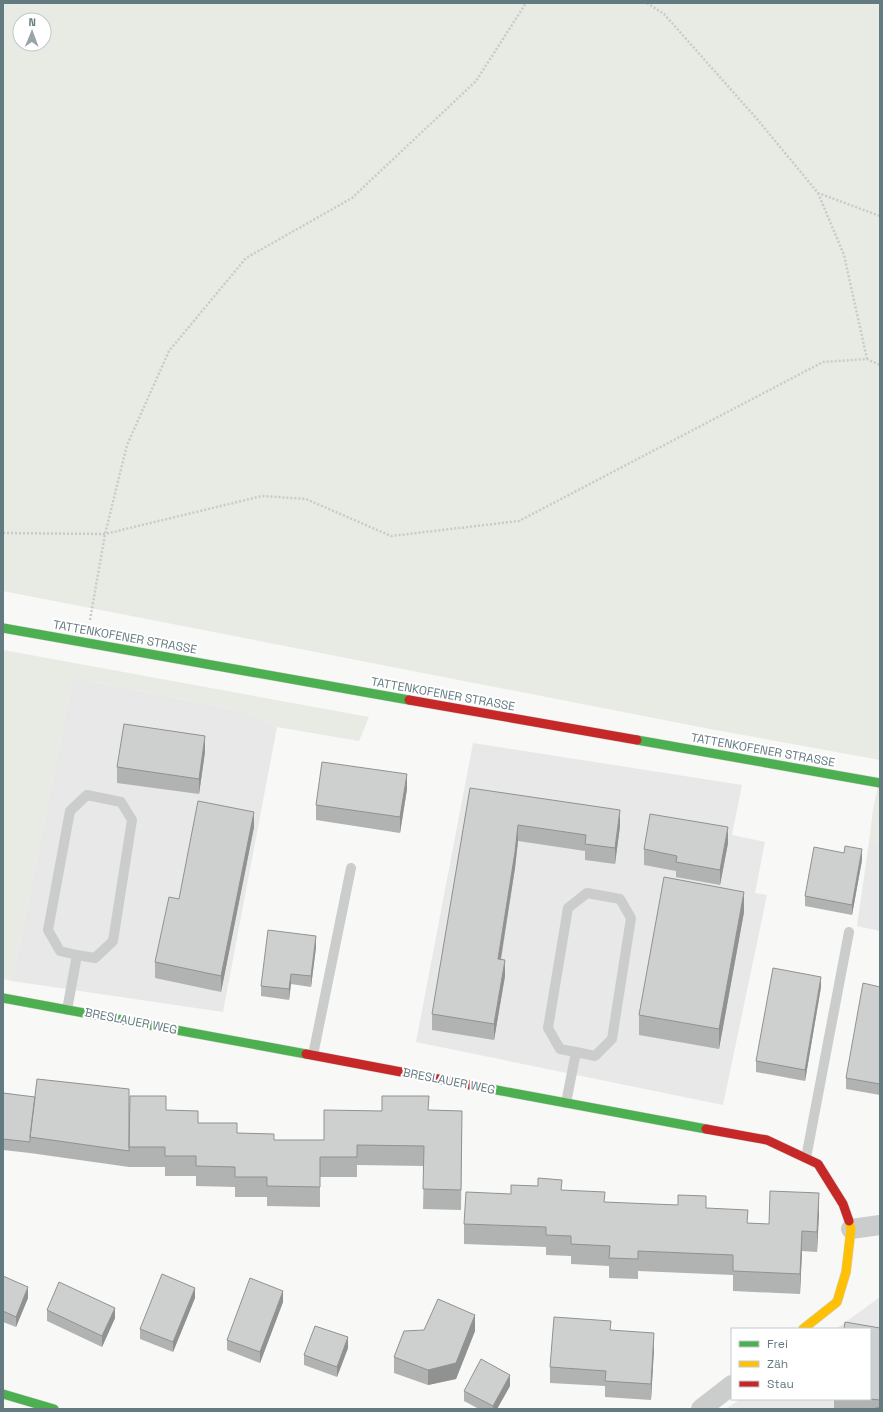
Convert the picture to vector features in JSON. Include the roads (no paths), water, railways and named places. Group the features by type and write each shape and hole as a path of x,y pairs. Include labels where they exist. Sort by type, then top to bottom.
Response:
{"street":[{"name":"TATTENKOFENER STRASSE","path":"3,628 880,783"},
{"name":"BRESLAUER WEG","path":"3,998 767,1140 818,1164 843,1204 851,1229 846,1272 837,1302 804,1328"},
{"path":"851,1229 880,1225"},
{"path":"701,1409 731,1386"},
{"path":"3,1394 54,1409"}],"lane":[{"path":"87,795 121,802 132,820 113,941 95,958 77,955 60,951 48,930 70,811 87,795"},
{"path":"313,1055 351,868"},
{"path":"587,893 620,899 631,918 612,1039 595,1056 576,1052 560,1049 548,1028 568,908 587,893"},
{"path":"806,1158 849,932"},
{"path":"67,1010 77,955"},
{"path":"566,1103 576,1052"}]}
